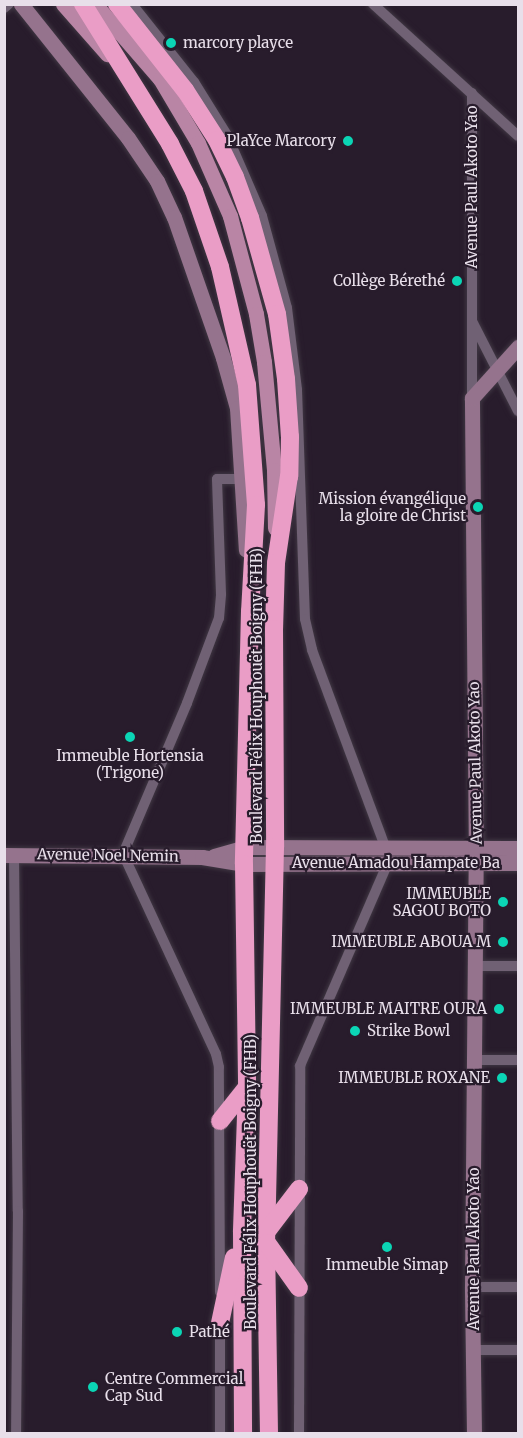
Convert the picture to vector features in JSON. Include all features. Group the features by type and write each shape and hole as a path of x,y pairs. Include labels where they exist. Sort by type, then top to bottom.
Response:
{"highway":[{"name":"Boulevard Félix Houphouët Boigny (FHB)","path":"84,4 194,190 234,317 247,385 256,505 250,611 245,855 247,1087 242,1232 243,1434"},
{"path":"117,4 185,90 217,140 235,177 250,218 277,314 286,379 290,437 289,476 276,563"},
{"name":"Boulevard Félix Houphouët Boigny (FHB)","path":"269,1434 266,1237 275,856 276,563"},
{"path":"220,1121 247,1087"},
{"path":"299,1189 266,1237 299,1288"},
{"path":"220,1323 235,1249 242,1232"}],"main road":[{"path":"63,4 141,97"},
{"name":"Boulevard Félix Houphouët Boigny (FHB)","path":"95,4 160,79 198,143 230,216 253,305 264,362 274,470 276,563"}],"street":[{"path":"4,8 9,4"},
{"name":"Boulevard Félix Houphouët Boigny (FHB)","path":"21,4 128,138 157,181 174,217 232,386 239,425 250,611"},
{"path":"132,4 194,82 227,135 246,174 262,216 286,308 298,420 305,619 312,650 387,856 353,949 306,1048 300,1066 299,1434"},
{"path":"373,4 519,136"},
{"name":"Avenue Paul Akoto Yao","path":"472,93 476,856 476,1060 472,1287 474,1434"},
{"path":"472,320 496,371 519,411"},
{"path":"472,398 519,347"},
{"path":"290,437 298,420"},
{"path":"220,1434 221,1076 216,1054 123,854 219,618 221,594 217,478 243,479"},
{"name":"Avenue Amadou Hampate Ba","path":"476,856 519,848"},
{"path":"9,854 18,1211 16,1434"},
{"name":"Avenue Noel Nemin","path":"9,854 275,856"},
{"name":"Avenue Amadou Hampate Ba","path":"275,856 476,856 519,863"},
{"path":"475,966 519,966"},
{"path":"476,1060 519,1060"},
{"path":"472,1287 519,1287"},
{"path":"474,1350 519,1350"}],"place":[{"name":"marcory playce","path":"171,43"},
{"name":"PlaYce Marcory","path":"348,141"},
{"name":"Collège Bérethé","path":"457,281"},
{"name":"Mission évangélique la gloire de Christ","path":"478,507"},
{"name":"Immeuble Hortensia (Trigone)","path":"130,737"},
{"name":"IMMEUBLE SAGOU BOTO","path":"503,902"},
{"name":"IMMEUBLE ABOUA M","path":"503,942"},
{"name":"IMMEUBLE MAITRE OURA","path":"499,1009"},
{"name":"Strike Bowl","path":"355,1031"},
{"name":"IMMEUBLE ROXANE","path":"502,1078"},
{"name":"Immeuble Simap","path":"387,1247"},
{"name":"Pathé","path":"177,1332"},
{"name":"Centre Commercial Cap Sud","path":"93,1387"}]}
